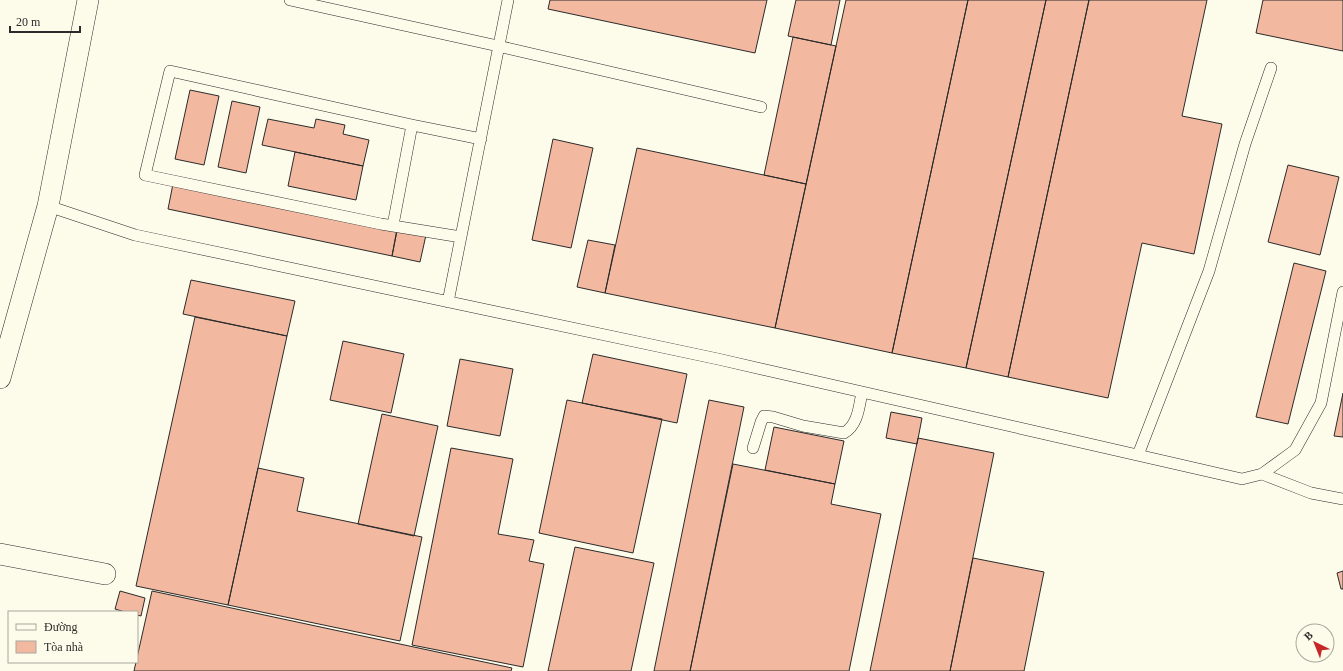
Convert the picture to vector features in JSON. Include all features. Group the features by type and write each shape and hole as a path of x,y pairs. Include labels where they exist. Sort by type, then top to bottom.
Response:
{"street":[{"path":"0,378 48,206 88,0"},
{"path":"0,554 105,574"}],"lane":[{"path":"290,0 498,46 761,107"},
{"path":"448,302 508,0"},
{"path":"1138,455 1209,271 1245,144 1270,68"},
{"path":"461,237 393,225 145,175 170,71 480,139"},
{"path":"393,225 412,125"},
{"path":"48,206 135,235 718,359 1242,479 1262,474 1295,450 1321,403 1343,292"},
{"path":"753,448 764,416 773,417 803,426 844,433 851,429 857,418 862,392"},
{"path":"1262,474 1311,493 1343,499"}],"building":[{"path":"550,0 767,0 755,53 548,9"},
{"path":"796,0 840,0 831,45 788,36"},
{"path":"846,0 968,0 892,353 775,328"},
{"path":"968,0 1046,0 966,368 892,353"},
{"path":"1046,0 1089,0 1008,377 966,368"},
{"path":"1089,0 1207,0 1182,116 1222,124 1194,254 1142,243 1108,398 1008,377"},
{"path":"1263,0 1343,0 1343,51 1256,33"},
{"path":"793,37 836,46 806,184 764,175"},
{"path":"190,90 219,96 204,165 175,159"},
{"path":"232,101 260,107 246,173 218,167"},
{"path":"268,119 314,128 316,119 345,125 343,134 369,140 363,166 262,145"},
{"path":"553,139 593,148 571,248 532,240"},
{"path":"637,148 806,184 775,328 605,293"},
{"path":"295,152 363,166 356,200 288,186"},
{"path":"1288,165 1339,177 1320,255 1268,242"},
{"path":"173,184 397,231 392,256 168,209"},
{"path":"397,229 426,235 420,262 392,256"},
{"path":"588,240 615,245 605,293 577,287"},
{"path":"1294,263 1326,271 1288,424 1256,417"},
{"path":"191,280 295,301 287,336 183,314"},
{"path":"195,317 287,336 228,605 136,586"},
{"path":"343,341 404,354 391,413 330,400"},
{"path":"593,354 687,374 677,423 582,403"},
{"path":"460,359 513,369 500,436 447,426"},
{"path":"1343,393 1343,437 1334,436"},
{"path":"567,400 662,419 633,553 539,533"},
{"path":"709,400 744,407 690,671 654,671"},
{"path":"891,412 922,418 917,444 886,438"},
{"path":"382,414 438,426 414,536 358,524"},
{"path":"774,427 844,441 835,484 765,470"},
{"path":"918,438 994,453 950,671 870,671"},
{"path":"451,448 513,459 498,534 534,540 529,561 544,564 523,667 412,645"},
{"path":"733,464 835,484 831,504 881,514 849,671 690,671"},
{"path":"258,468 304,478 297,511 422,537 400,641 228,605"},
{"path":"575,547 654,563 631,671 548,671"},
{"path":"973,558 1044,572 1024,671 950,671"},
{"path":"1343,571 1343,589 1341,589 1337,573"},
{"path":"120,591 145,598 141,616 138,615 138,611 122,611 115,609"},
{"path":"152,591 512,668 511,671 134,671 136,663 138,663 138,653"}]}
